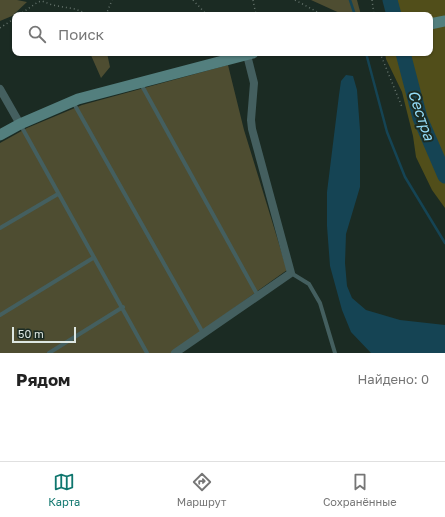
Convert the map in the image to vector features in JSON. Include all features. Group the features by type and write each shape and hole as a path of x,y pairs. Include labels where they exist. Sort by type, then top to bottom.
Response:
{"street":[{"path":"433,23 445,21"},
{"path":"3,132 72,101 242,56"},
{"path":"175,353 291,273 250,120 254,83 250,56"},
{"path":"0,88 20,124"}],"lane":[{"path":"140,82 258,296"},
{"path":"72,101 203,333"},
{"path":"20,124 93,258 123,307 147,353"},
{"path":"0,228 58,194"},
{"path":"0,315 93,258"},
{"path":"291,273 309,284 320,303 335,353"},
{"path":"49,353 123,307"}],"path":[{"path":"107,12 112,0"},
{"path":"193,0 204,12"},
{"path":"253,0 255,12"},
{"path":"295,0 317,12"},
{"path":"372,0 374,12"},
{"path":"23,12 42,1 52,5 75,9 82,12"},
{"path":"0,28 12,20"},
{"path":"381,56 402,107"}],"shaded area":[{"path":"0,0 17,0 27,2 16,12 12,12 12,16 0,21"},
{"path":"311,0 357,0 360,12 337,12"},
{"path":"390,0 445,0 445,208 432,190 416,157 413,136 402,92 386,56 433,56 433,12 392,12"},
{"path":"91,56 108,56 110,67 101,78"},
{"path":"228,65 244,130 287,270 171,353 0,353 0,143 27,128 82,105"}],"water":[{"path":"346,75 353,76 357,90 360,130 360,187 346,234 345,263 347,286 352,298 366,310 400,320 445,325 445,353 371,353 351,332 342,310 330,266 327,226 327,192 341,81"}],"waterway":[{"path":"350,0 354,12"},
{"name":"Сестра","path":"390,0 393,12"},
{"path":"367,56 387,132 405,177 445,243"},
{"name":"Сестра","path":"404,56 420,118 445,176"}]}
